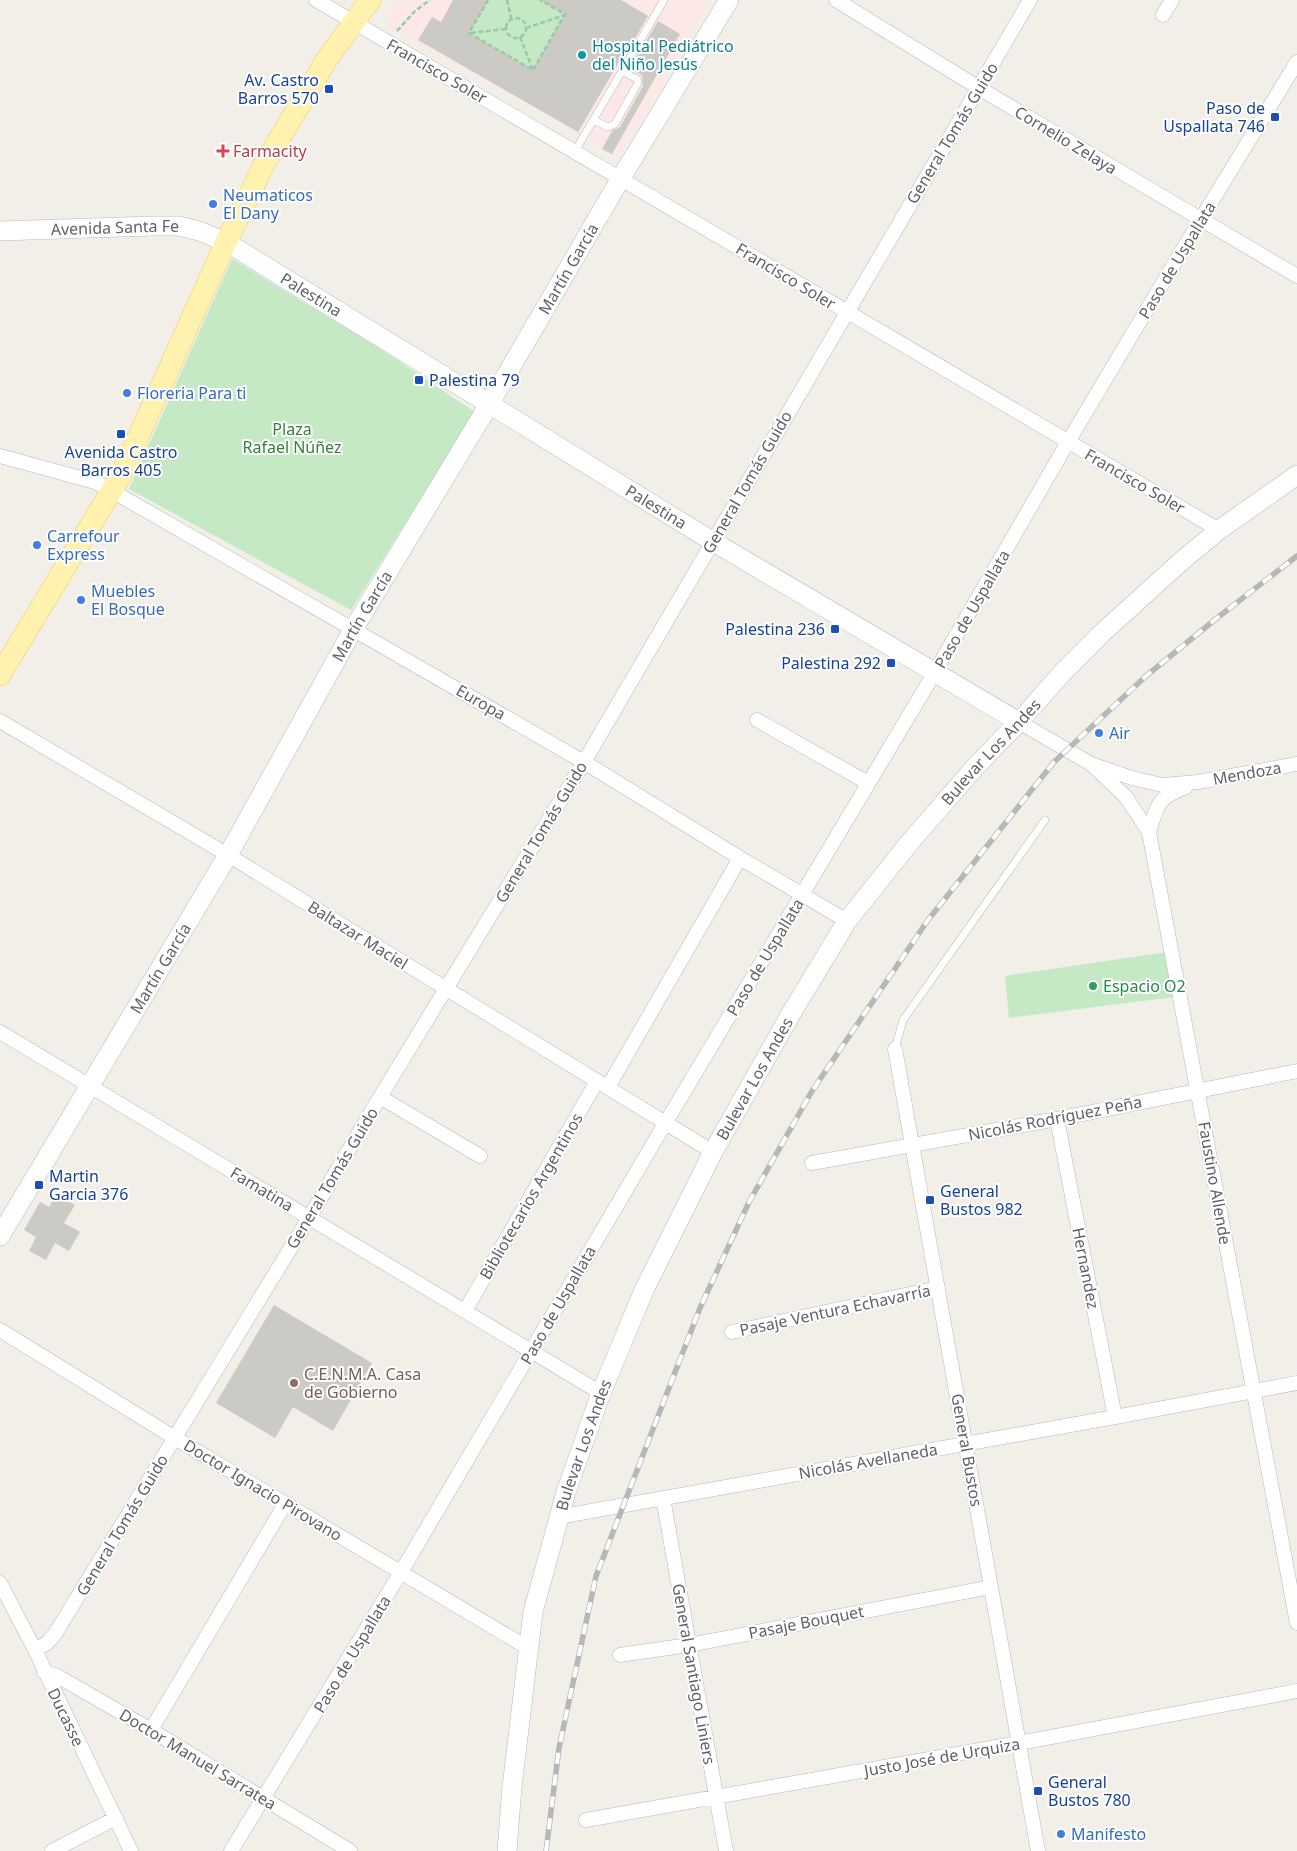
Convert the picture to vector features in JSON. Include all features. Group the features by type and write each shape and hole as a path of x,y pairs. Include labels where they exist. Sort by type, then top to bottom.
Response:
{"main road":[{"path":"0,674 121,474 226,242 266,161 308,88 370,0"},
{"name":"Martín García","path":"0,1236 228,855 354,628 729,0"},
{"name":"Avenida Santa Fe","path":"0,230 179,226 199,231 226,242"},
{"name":"Palestina","path":"226,242 712,541 1019,722"},
{"name":"Bulevar Los Andes","path":"507,1851 512,1787 533,1612 558,1517 601,1393 645,1288 713,1152 847,921 922,828 977,765 1019,722 1063,672 1102,633 1145,593 1219,530 1297,475"}],"street":[{"name":"Francisco Soler","path":"316,0 1219,530"},
{"name":"Cornelio Zelaya","path":"836,0 979,88 1297,276"},
{"name":"General Tomás Guido","path":"35,1650 47,1643 55,1634 176,1438 309,1218 380,1096 584,762 1030,0"},
{"path":"1163,15 1172,0"},
{"name":"Paso de Uspallata","path":"231,1851 401,1572 666,1122 935,672 1068,442 1297,62"},
{"name":"Europa","path":"0,456 95,482 112,491 354,628 584,762 847,921"},
{"path":"757,720 868,783"},
{"name":"Baltazar Maciel","path":"0,721 228,855 713,1152"},
{"name":"Palestina","path":"1019,722 1091,764"},
{"name":"Mendoza","path":"1091,764 1132,778 1162,784 1198,782 1297,764"},
{"name":"Faustino Allende","path":"1091,764 1126,797 1150,832 1252,1391 1297,1623"},
{"name":"Mendoza","path":"1150,832 1157,807 1162,798 1171,792 1198,782"},
{"name":"Bibliotecarios Argentinos","path":"465,1311 740,858"},
{"name":"Famatina","path":"0,1032 601,1393"},
{"name":"General Bustos","path":"896,1049 1038,1851"},
{"name":"Nicolás Rodríguez Peña","path":"812,1163 1056,1119 1297,1071"},
{"path":"380,1096 480,1156"},
{"name":"Hernandez","path":"1056,1119 1115,1417"},
{"name":"Pasaje Ventura Echavarría","path":"732,1332 938,1288"},
{"name":"Doctor Ignacio Pirovano","path":"0,1330 285,1504 528,1648"},
{"name":"Nicolás Avellaneda","path":"558,1517 1297,1383"},
{"name":"General Santiago Liniers","path":"663,1498 726,1851"},
{"path":"151,1730 285,1504"},
{"name":"Ducasse","path":"0,1583 35,1650 131,1851"},
{"name":"Pasaje Bouquet","path":"620,1655 689,1645 991,1587"},
{"name":"Doctor Manuel Sarratea","path":"44,1672 58,1676 151,1730 350,1851"},
{"name":"Justo José de Urquiza","path":"586,1820 1019,1743 1297,1691"},
{"path":"52,1851 116,1818"}],"lane":[{"path":"575,151 664,0"},
{"path":"593,120 608,127 615,124 638,83 637,79 622,70"},
{"path":"896,1049 903,1020 1045,820"}],"path":[{"path":"390,44 400,27 415,11 430,0"},
{"path":"469,33 488,0"},
{"path":"507,0 511,18"},
{"path":"540,0 565,14"},
{"path":"534,70 565,14"},
{"path":"526,28 565,14"},
{"path":"511,18 521,19 526,28 524,34 520,37 512,37 506,29 506,23 511,18"},
{"path":"469,33 506,29"},
{"path":"469,33 534,70"},
{"path":"520,37 534,70"}],"shaded area":[{"path":"401,0 710,0 619,157 389,27 389,14"}],"green space":[{"path":"488,0 540,0 565,14 533,70 469,33"},
{"name":"Plaza Rafael Núñez","path":"232,259 376,346 475,412 351,610 129,489"},
{"name":"Espacio O2","path":"1174,951 1182,996 1009,1018 1005,976"}],"building":[{"name":"Hospital Pediátrico del Niño Jesús","path":"453,0 488,0 469,33 533,70 565,14 540,0 621,0 648,16 578,132 418,40 432,17 441,22"},
{"path":"658,21 680,34 612,154 602,149 612,131 620,127 643,86 642,75 630,68"},
{"path":"56,1194 75,1205 64,1223 80,1232 69,1251 55,1243 46,1260 29,1251 36,1237 24,1230 40,1202 49,1207"},
{"name":"C.E.N.M.A. Casa de Gobierno","path":"274,1305 372,1363 333,1431 293,1407 275,1438 216,1403"}],"railway":[{"path":"546,1851 559,1748 596,1576 700,1308 749,1202 812,1091 928,920 1054,762 1146,676 1297,556"}],"place":[{"name":"Hospital Pediátrico del Niño Jesús","path":"582,55"},
{"name":"Av. Castro Barros 570","path":"329,89"},
{"name":"Paso de Uspallata 746","path":"1275,117"},
{"name":"Farmacity","path":"223,151"},
{"name":"Neumaticos El Dany","path":"213,204"},
{"name":"Palestina 79","path":"419,380"},
{"name":"Floreria Para ti","path":"127,393"},
{"name":"Avenida Castro Barros 405","path":"121,434"},
{"name":"Carrefour Express","path":"37,545"},
{"name":"Muebles El Bosque","path":"81,600"},
{"name":"Palestina 236","path":"835,629"},
{"name":"Palestina 292","path":"891,663"},
{"name":"Air","path":"1099,733"},
{"name":"Espacio O2","path":"1093,986"},
{"name":"Martin Garcia 376","path":"39,1185"},
{"name":"General Bustos 982","path":"930,1200"},
{"name":"C.E.N.M.A. Casa de Gobierno","path":"294,1383"},
{"name":"General Bustos 780","path":"1038,1791"},
{"name":"Manifesto","path":"1061,1834"}]}
